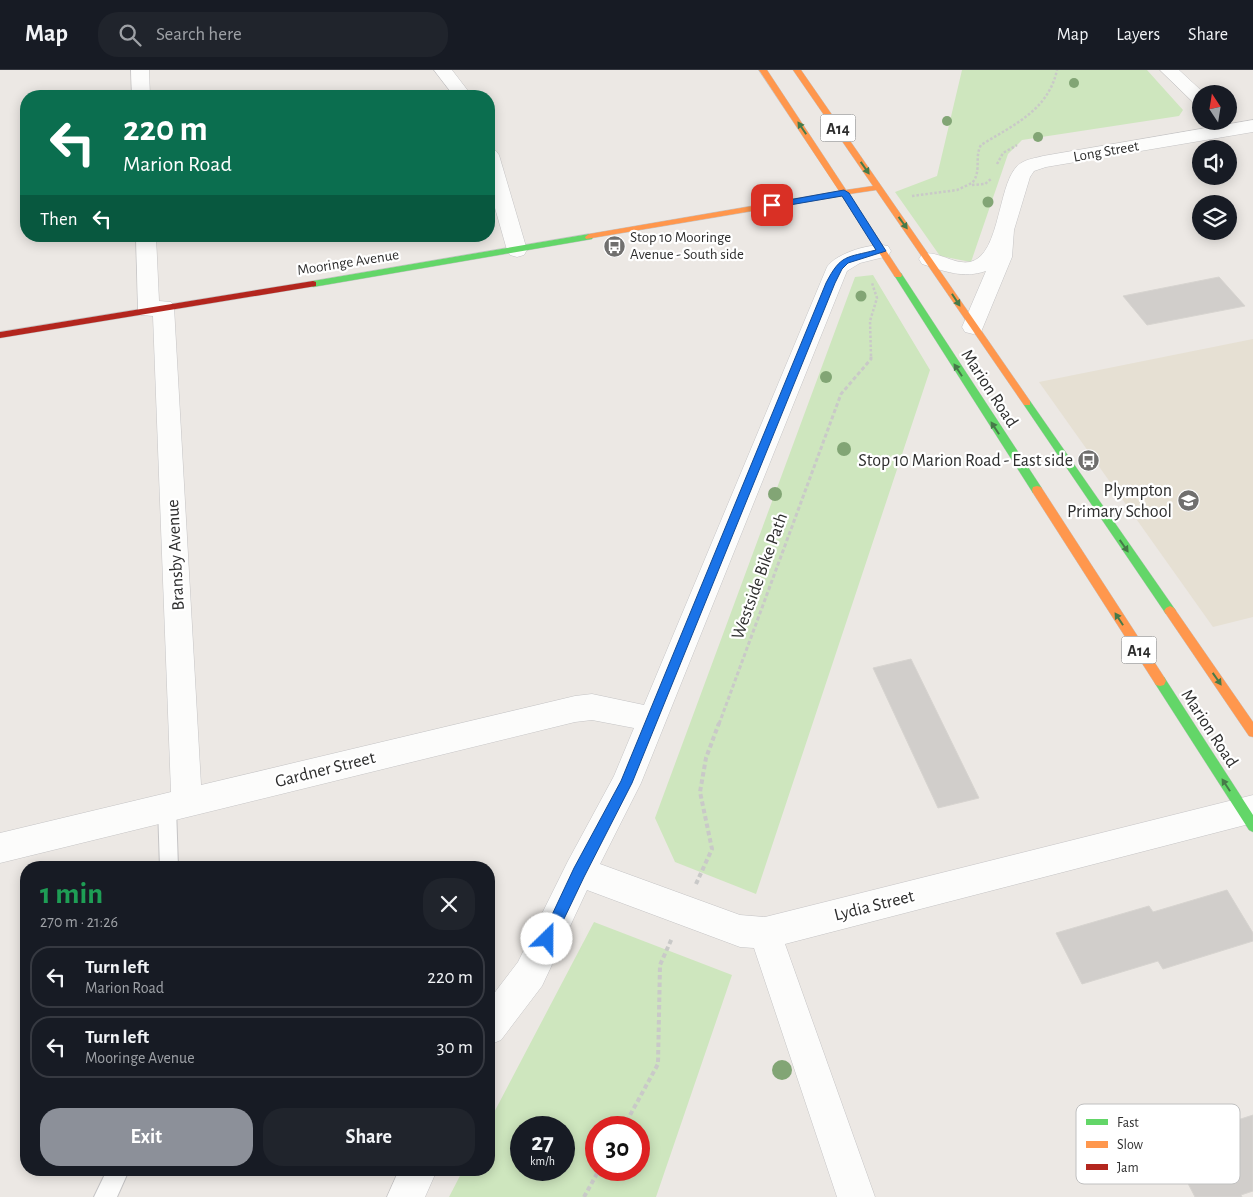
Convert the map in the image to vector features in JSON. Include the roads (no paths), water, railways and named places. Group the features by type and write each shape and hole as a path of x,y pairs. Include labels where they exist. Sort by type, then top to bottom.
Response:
{"main road":[{"name":"Marion Road","path":"763,70 1250,815"},
{"name":"Marion Road","path":"797,70 1253,732"},
{"name":"Mooringe Avenue","path":"0,335 517,250 878,187"}],"street":[{"path":"140,70 141,90"},
{"path":"443,70 458,90"},
{"path":"1170,70 1192,91"},
{"name":"Long Street","path":"1238,125 1253,126"},
{"name":"Long Street","path":"929,259 951,266 975,268 992,257 1004,230 1020,176 1027,167 1043,162 1204,130"},
{"path":"495,175 517,250"},
{"name":"Long Street","path":"973,328 1002,257 1004,230"},
{"name":"Bransby Avenue","path":"147,242 156,308 177,805"},
{"path":"495,1020 530,974 579,872 626,783 838,267 844,262 881,251"},
{"name":"Gardner Street","path":"0,848 585,707 603,708 651,719"},
{"name":"Lydia Street","path":"579,872 740,931 765,933 1250,815"},
{"path":"765,933 856,1197"},
{"path":"406,1197 415,1176"}],"lane":[{"name":"Bransby Avenue","path":"170,861 177,805"},
{"path":"105,1197 115,1176"}],"place":[{"name":"Stop 10 Mooringe Avenue - South side","path":"614,246"},
{"name":"Stop 10 Marion Road - East side","path":"1089,460"},
{"name":"Plympton Primary School","path":"1188,500"}]}
